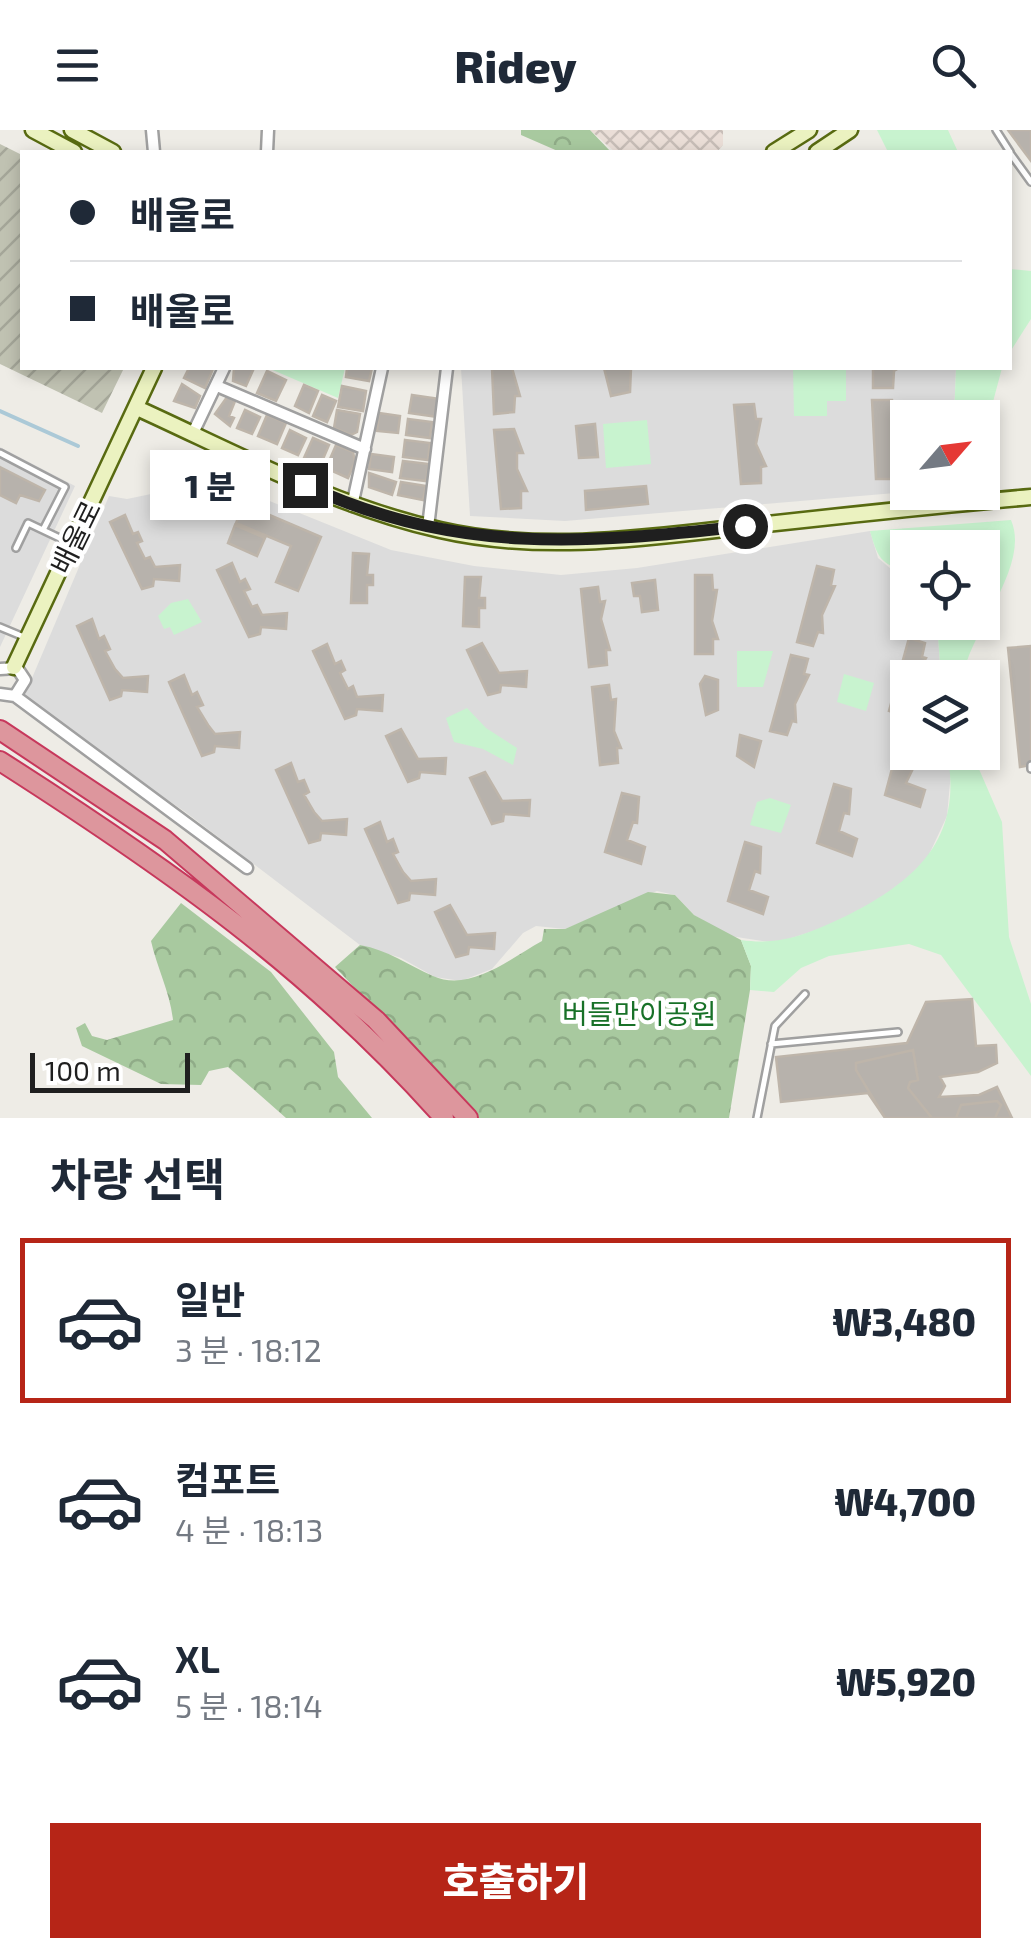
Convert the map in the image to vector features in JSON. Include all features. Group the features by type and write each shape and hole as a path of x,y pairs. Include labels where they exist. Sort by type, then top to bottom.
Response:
{"highway":[{"path":"0,730 166,840 376,1020 468,1118"},
{"path":"0,761 206,897 364,1030 444,1118"}],"street":[{"path":"33,130 70,150"},
{"path":"72,130 109,150"},
{"path":"777,150 809,130"},
{"path":"820,150 850,130"},
{"name":"배울로","path":"7,668 27,639 153,370"},
{"path":"193,433 223,370"},
{"path":"352,506 382,370"},
{"path":"428,527 447,370"},
{"path":"217,386 364,450"},
{"path":"137,408 352,506 428,527 546,543 657,536 1031,498"},
{"path":"7,668 25,680 15,696"},
{"path":"0,694 15,696 248,868"}],"lane":[{"path":"1012,156 1031,182"},
{"path":"0,453 65,487 43,530"},
{"path":"16,548 28,523 71,543"},
{"path":"0,627 27,639"},
{"path":"757,1118 775,1026 805,994"},
{"path":"771,1044 898,1032"}],"shaded area":[{"path":"590,130 723,130 723,145 719,150 613,150"},
{"path":"0,144 20,154 20,370 123,370 102,413 0,364"},
{"path":"461,370 956,370 955,400 890,400 890,493 565,521 470,516"},
{"path":"0,447 75,486 0,647"},
{"path":"183,466 391,550 474,566 561,575 637,568 870,531 878,558 890,568 890,640 938,640 940,660 890,660 890,770 951,770 947,816 926,861 906,883 820,929 776,943 730,936 694,915 675,895 657,891 565,929 536,926 523,933 492,969 461,981 435,977 401,958 360,945 184,811 26,705 24,697 109,496 127,499 151,494"}],"green space":[{"path":"521,130 590,130 609,150 555,150 521,135"},
{"path":"877,130 948,130 957,150 887,150"},
{"path":"1012,269 1031,271 1031,319 1012,349"},
{"path":"273,370 345,370 338,398"},
{"path":"793,370 846,370 846,401 827,401 827,416 794,416"},
{"path":"956,370 1001,370 993,400 955,400"},
{"path":"647,420 651,464 606,468 603,424"},
{"path":"1011,520 1015,538 1013,557 1000,589 1000,530 890,530 890,565 881,558 870,531"},
{"path":"188,599 202,622 174,635 170,627 164,629 158,616 171,603"},
{"path":"938,640 976,640 968,660 940,660"},
{"path":"737,651 773,651 763,687 737,687"},
{"path":"844,674 874,683 866,711 837,702"},
{"path":"467,708 486,728 517,748 513,765 483,749 454,742 446,718"},
{"name":"버들만이공원","path":"949,770 979,770 1002,822 1009,937 1031,1004 1031,1076 941,955 909,944 829,956 801,968 774,992 750,990 751,966 741,940 782,940 808,933 894,888 929,853 941,833"},
{"path":"770,798 791,805 781,833 750,825 757,802"},
{"name":"버들만이공원","path":"648,892 675,895 694,915 741,940 751,966 729,1118 476,1118 335,967 360,945 447,980 476,977 542,941 544,929 565,929"},
{"path":"181,903 271,972 334,1052 338,1077 372,1118 286,1118 228,1067 209,1071 201,1085 161,1084 82,1046 76,1028 85,1023 92,1036 107,1040 173,1020 151,941"}],"building":[{"path":"1008,130 1031,130 1031,161"},
{"path":"188,370 213,370 205,388 184,378"},
{"path":"234,370 253,370 246,386 233,381"},
{"path":"347,370 372,370 369,381 346,377"},
{"path":"492,370 513,370 520,396 515,396 514,412 494,414"},
{"path":"604,370 631,370 630,392 611,396"},
{"path":"873,370 896,370 893,388 873,388"},
{"path":"267,371 286,380 276,401 257,393"},
{"path":"182,384 200,396 195,408 174,401"},
{"path":"304,385 318,391 309,413 295,406"},
{"path":"342,386 366,391 363,411 338,407"},
{"path":"322,395 336,401 327,422 313,416"},
{"path":"412,395 440,399 438,417 409,413"},
{"path":"227,397 235,401 230,426 215,414"},
{"path":"872,400 890,400 890,479 876,479"},
{"path":"754,404 756,419 761,419 756,444 766,466 761,467 761,483 741,484 734,405"},
{"path":"245,410 260,417 252,434 237,428"},
{"path":"337,410 360,414 357,432 351,435 334,428"},
{"path":"379,413 400,416 398,433 377,431"},
{"path":"267,415 286,423 277,444 258,436"},
{"path":"408,419 432,422 430,438 406,435"},
{"path":"595,424 598,457 579,458 576,426"},
{"path":"514,429 523,453 517,453 517,469 527,491 521,491 521,508 501,509 494,430"},
{"path":"290,430 306,438 298,455 282,448"},
{"path":"313,438 329,445 320,466 304,458"},
{"path":"405,440 430,443 428,460 403,457"},
{"path":"336,445 353,452 355,462 348,478 326,468"},
{"path":"371,454 394,457 392,472 369,469"},
{"path":"403,461 429,464 426,481 400,478"},
{"path":"0,467 45,490 39,501 20,495 16,503 0,495"},
{"path":"369,473 396,482 392,495 369,487"},
{"path":"401,482 426,486 423,500 398,495"},
{"path":"646,486 648,504 586,510 585,491"},
{"path":"244,504 321,537 298,591 276,582 291,546 236,523"},
{"path":"125,515 133,534 138,532 142,541 137,543 145,559 150,557 155,567 180,565 179,581 154,579 153,586 142,589 110,522"},
{"path":"235,525 265,538 257,556 228,543"},
{"path":"353,553 369,554 367,575 373,575 373,585 367,585 367,603 351,603"},
{"path":"232,563 240,582 245,579 250,589 244,591 252,607 257,605 262,615 287,613 286,629 261,627 260,634 249,637 217,570"},
{"path":"817,566 834,570 831,585 835,586 822,615 823,633 818,632 813,646 797,642"},
{"path":"695,575 712,575 713,590 717,590 712,621 718,639 713,639 713,654 695,654"},
{"path":"465,577 481,577 479,598 485,598 485,608 479,608 479,627 463,626"},
{"path":"655,580 658,610 642,612 640,596 634,596 632,583"},
{"path":"598,587 600,602 605,601 601,619 610,650 606,650 607,665 589,667 581,589"},
{"path":"92,619 99,639 104,636 110,649 105,651 115,669 123,678 148,676 147,692 122,690 121,696 110,700 77,626"},
{"path":"908,640 925,643 925,660 903,660"},
{"path":"482,643 499,673 527,671 526,687 501,685 500,692 488,695 467,650"},
{"path":"327,644 335,664 341,661 345,670 340,673 348,689 353,686 357,697 383,695 382,711 357,709 356,715 345,719 313,651"},
{"path":"1031,646 1031,765 1020,767 1008,648"},
{"path":"791,655 808,659 804,674 809,675 795,704 796,722 792,721 787,735 770,731"},
{"path":"184,675 192,695 197,692 203,705 197,707 208,725 215,734 240,732 239,748 215,746 214,752 202,756 169,682"},
{"path":"705,676 718,680 718,710 706,715 700,684"},
{"path":"609,685 611,700 616,699 614,731 621,748 617,748 618,763 600,765 592,687"},
{"path":"401,729 418,759 446,758 445,774 420,772 419,778 408,782 386,736"},
{"path":"740,735 761,741 754,767 737,756"},
{"path":"291,763 298,782 304,780 309,792 304,795 314,812 322,821 347,819 346,835 321,833 320,840 309,843 276,770"},
{"path":"892,770 912,770 906,783 925,790 920,807 885,795"},
{"path":"485,772 502,801 530,800 529,816 504,814 503,821 492,824 470,778"},
{"path":"834,784 851,789 849,814 844,813 839,831 857,839 852,856 817,843"},
{"path":"622,793 639,797 637,823 633,822 627,840 645,847 641,864 605,852"},
{"path":"380,822 387,842 393,839 398,852 393,854 403,872 411,881 436,879 435,895 410,893 409,900 398,903 365,829"},
{"path":"745,842 761,847 760,873 755,871 749,890 768,897 763,914 728,901"},
{"path":"450,905 467,935 495,933 494,949 469,947 468,954 456,957 435,912"},
{"path":"972,999 976,1046 996,1045 997,1063 978,1072 940,1077 945,1086 939,1097 979,1095 997,1087 1012,1118 885,1118 868,1093 781,1102 776,1057 907,1043 926,1002"},
{"path":"913,1050 918,1080 910,1082 908,1088 932,1118 885,1118 856,1070 856,1063"},
{"path":"997,1101 1001,1105 995,1118 956,1118 961,1105"}],"waterway":[{"path":"0,411 78,446"}],"route":[{"path":"305,485 352,506 443,531 497,539 546,543 745,526"}]}
